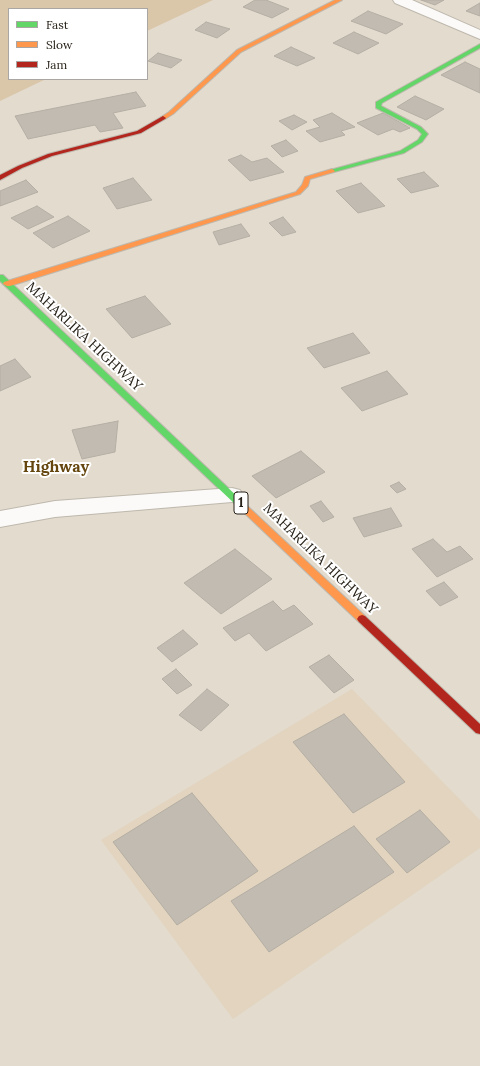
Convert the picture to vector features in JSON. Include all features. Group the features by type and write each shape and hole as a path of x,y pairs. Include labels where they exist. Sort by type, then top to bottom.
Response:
{"main road":[{"path":"0,178 20,167 50,155 139,132 171,113 239,51 339,0"},
{"path":"7,284 298,193 305,186 307,178 402,152 420,141 425,134 419,128 378,107 379,102 480,46"},
{"name":"MAHARLIKA HIGHWAY","path":"0,277 480,730"}],"street":[{"path":"400,0 480,35"},
{"path":"0,519 55,509 232,495"}],"shaded area":[{"path":"0,0 213,0 148,31 148,8 8,8 8,80 44,80 0,101"},
{"path":"352,689 480,820 480,848 233,1019 101,840"}],"building":[{"path":"255,0 266,0 289,9 272,18 243,7"},
{"path":"421,0 444,0 435,5"},
{"path":"480,3 480,16 466,11"},
{"path":"368,11 403,24 386,34 351,21"},
{"path":"206,22 230,29 217,38 195,30"},
{"path":"354,32 379,43 358,54 333,43"},
{"path":"291,47 315,58 297,66 274,56"},
{"path":"158,53 182,60 171,68 148,61"},
{"path":"465,62 480,69 480,93 441,75"},
{"path":"136,92 146,106 113,113 123,128 100,132 95,125 28,139 15,116"},
{"path":"415,96 444,109 426,120 397,107"},
{"path":"332,113 355,127 341,131 345,135 320,142 306,131 320,127 313,120"},
{"path":"383,113 410,128 400,132 393,129 378,135 357,123"},
{"path":"294,115 307,122 292,130 279,121"},
{"path":"286,140 298,151 282,157 271,146"},
{"path":"241,155 252,162 267,158 284,172 250,181 228,160"},
{"path":"424,172 439,186 411,193 397,179"},
{"path":"133,178 152,200 117,209 103,188"},
{"path":"26,180 38,192 0,206 0,191"},
{"path":"361,183 385,206 358,213 336,191"},
{"path":"37,206 54,217 28,229 11,218"},
{"path":"68,216 90,231 53,248 33,233"},
{"path":"283,217 296,232 282,236 269,223"},
{"path":"241,224 250,236 219,245 213,232"},
{"path":"145,296 171,324 132,338 106,309"},
{"path":"353,333 370,353 324,368 307,348"},
{"path":"15,359 31,377 0,391 0,366"},
{"path":"387,371 408,394 362,411 341,388"},
{"path":"118,421 115,452 82,459 72,430"},
{"path":"301,451 325,472 276,498 252,476"},
{"path":"399,482 406,489 397,493 390,486"},
{"path":"321,501 334,517 323,522 310,506"},
{"path":"391,508 402,526 364,537 353,518"},
{"path":"433,539 447,552 460,546 473,559 437,577 412,549"},
{"path":"235,549 272,579 221,614 184,583"},
{"path":"444,582 458,597 440,606 426,591"},
{"path":"273,601 283,611 294,605 313,624 266,651 249,633 235,641 223,628"},
{"path":"183,630 198,644 172,662 157,648"},
{"path":"329,655 354,680 334,693 309,667"},
{"path":"176,669 192,685 177,694 162,679"},
{"path":"207,689 229,705 201,731 179,715"},
{"path":"344,714 405,782 353,813 293,742"},
{"path":"192,793 258,871 177,925 113,842"},
{"path":"420,810 450,842 407,873 376,839"},
{"path":"354,826 394,872 269,952 231,901"}],"traffic: fast":[{"path":"332,171 402,152 420,141 425,134 419,128 378,107 379,102 480,46"},
{"path":"0,277 239,503"}],"traffic: slow":[{"path":"163,118 171,113 239,51 339,0"},
{"path":"7,284 298,193 305,186 307,178 332,171"},
{"path":"239,503 362,619"}],"traffic: jam":[{"path":"0,178 20,167 50,155 139,132 163,118"},
{"path":"362,619 480,730"}],"district":[{"name":"Highway","path":"56,467"}]}
